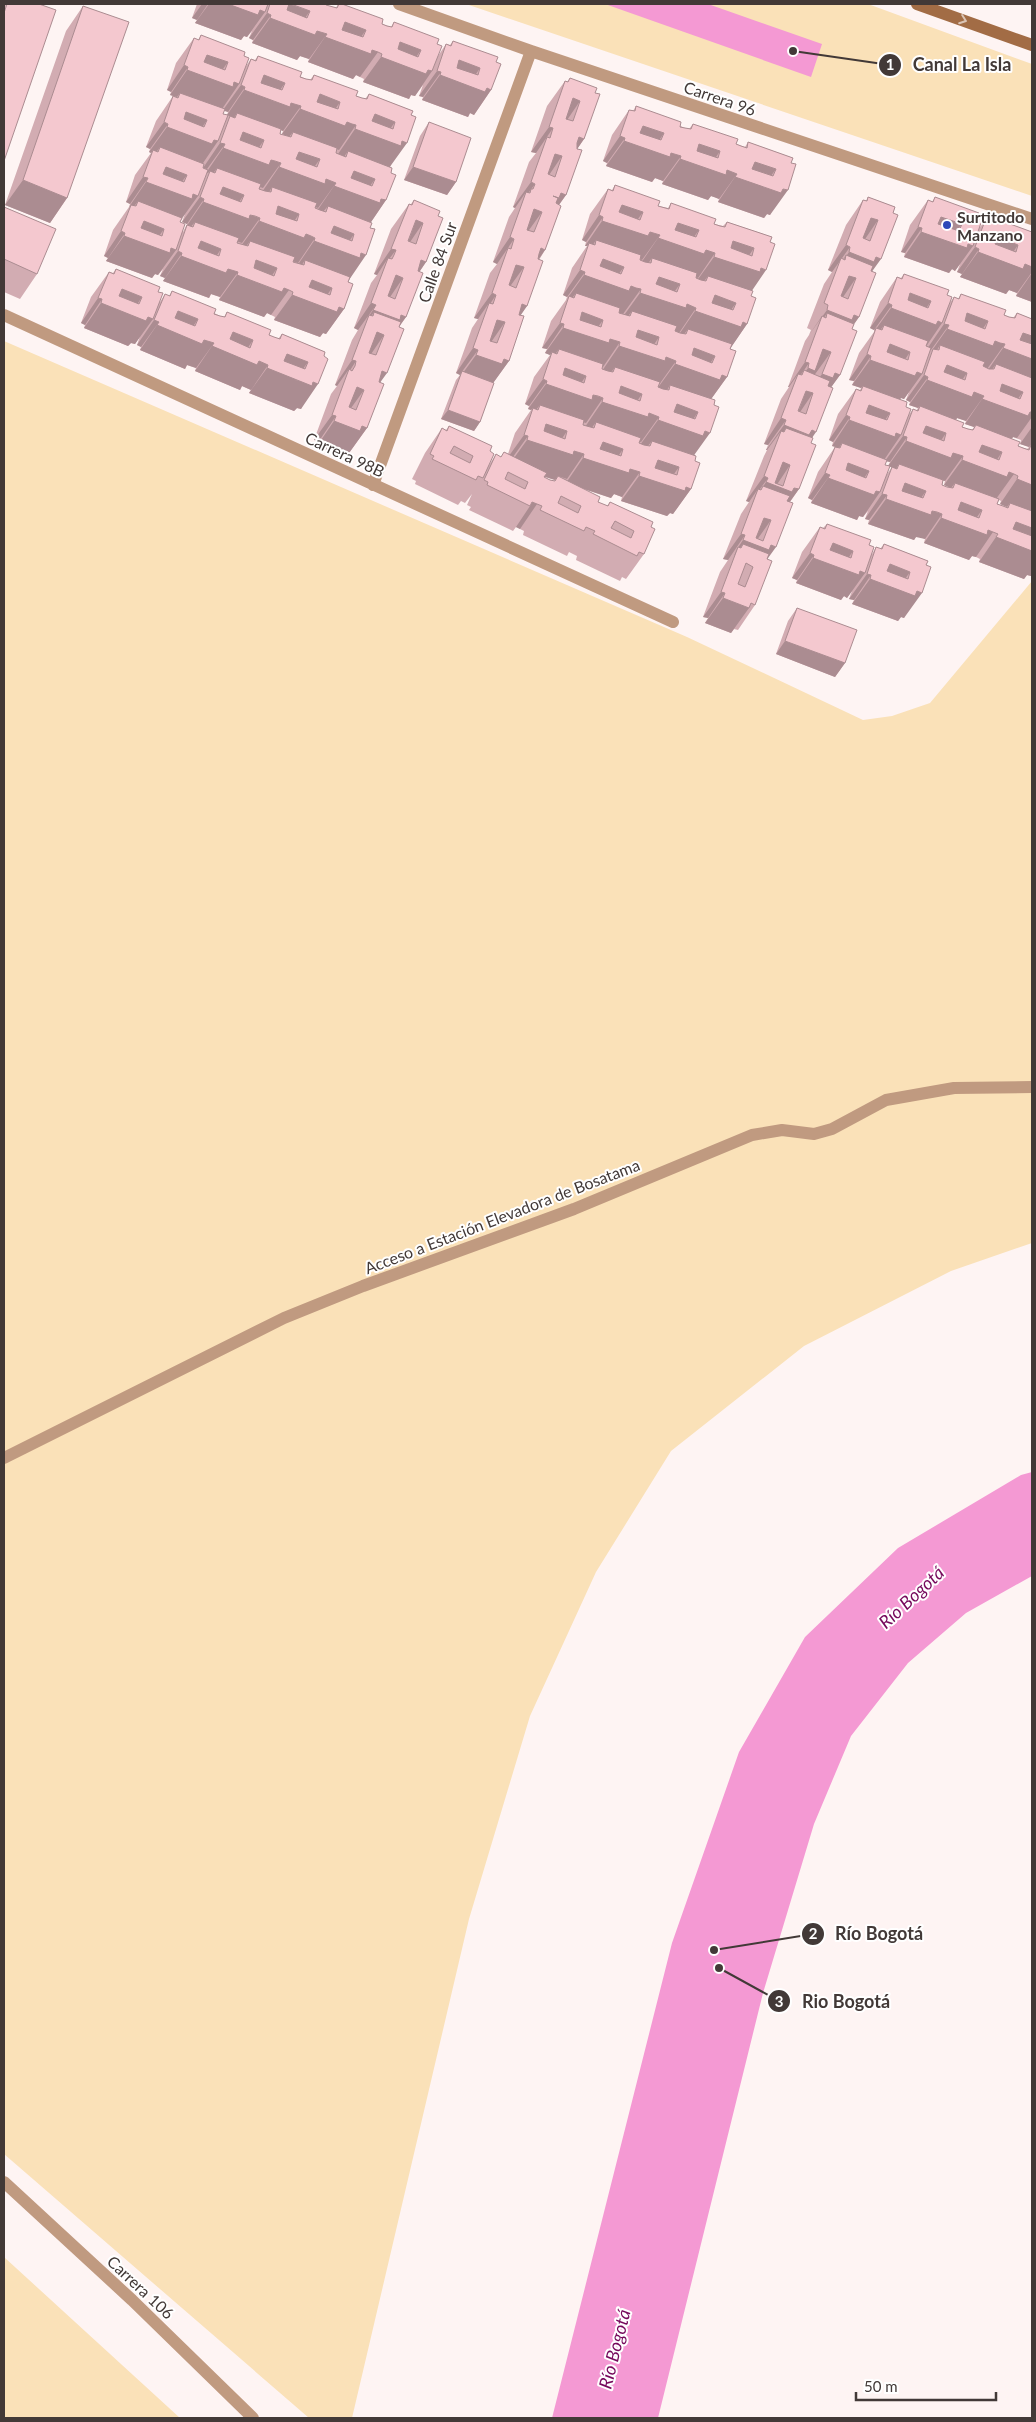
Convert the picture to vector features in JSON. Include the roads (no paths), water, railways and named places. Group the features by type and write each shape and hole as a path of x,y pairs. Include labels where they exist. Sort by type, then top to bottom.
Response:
{"main road":[{"path":"917,4 1032,45"}],"street":[{"name":"Carrera 96","path":"399,4 531,51 1032,219"},
{"name":"Calle 84 Sur","path":"373,485 531,51"},
{"name":"Carrera 98B","path":"4,315 672,622"},
{"name":"Acceso a Estación Elevadora de Bosatama","path":"4,1458 284,1318 362,1286 574,1209 752,1135 782,1130 814,1134 832,1129 886,1100 954,1088 1032,1087"},
{"name":"Carrera 106","path":"4,2182 132,2300 253,2418"}],"water":[{"path":"605,4 708,4 822,44 811,77"},
{"path":"1032,1472 1032,1576 966,1613 908,1663 851,1736 814,1824 763,1993 658,2418 552,2418 672,1943 739,1752 805,1637 898,1548 1021,1475"}],"place":[{"name":"Canal La Isla","path":"793,51"},
{"name":"Surtitodo Manzano","path":"947,225"},
{"name":"Río Bogotá","path":"714,1950"},
{"name":"Rio Bogotá","path":"719,1968"}]}
